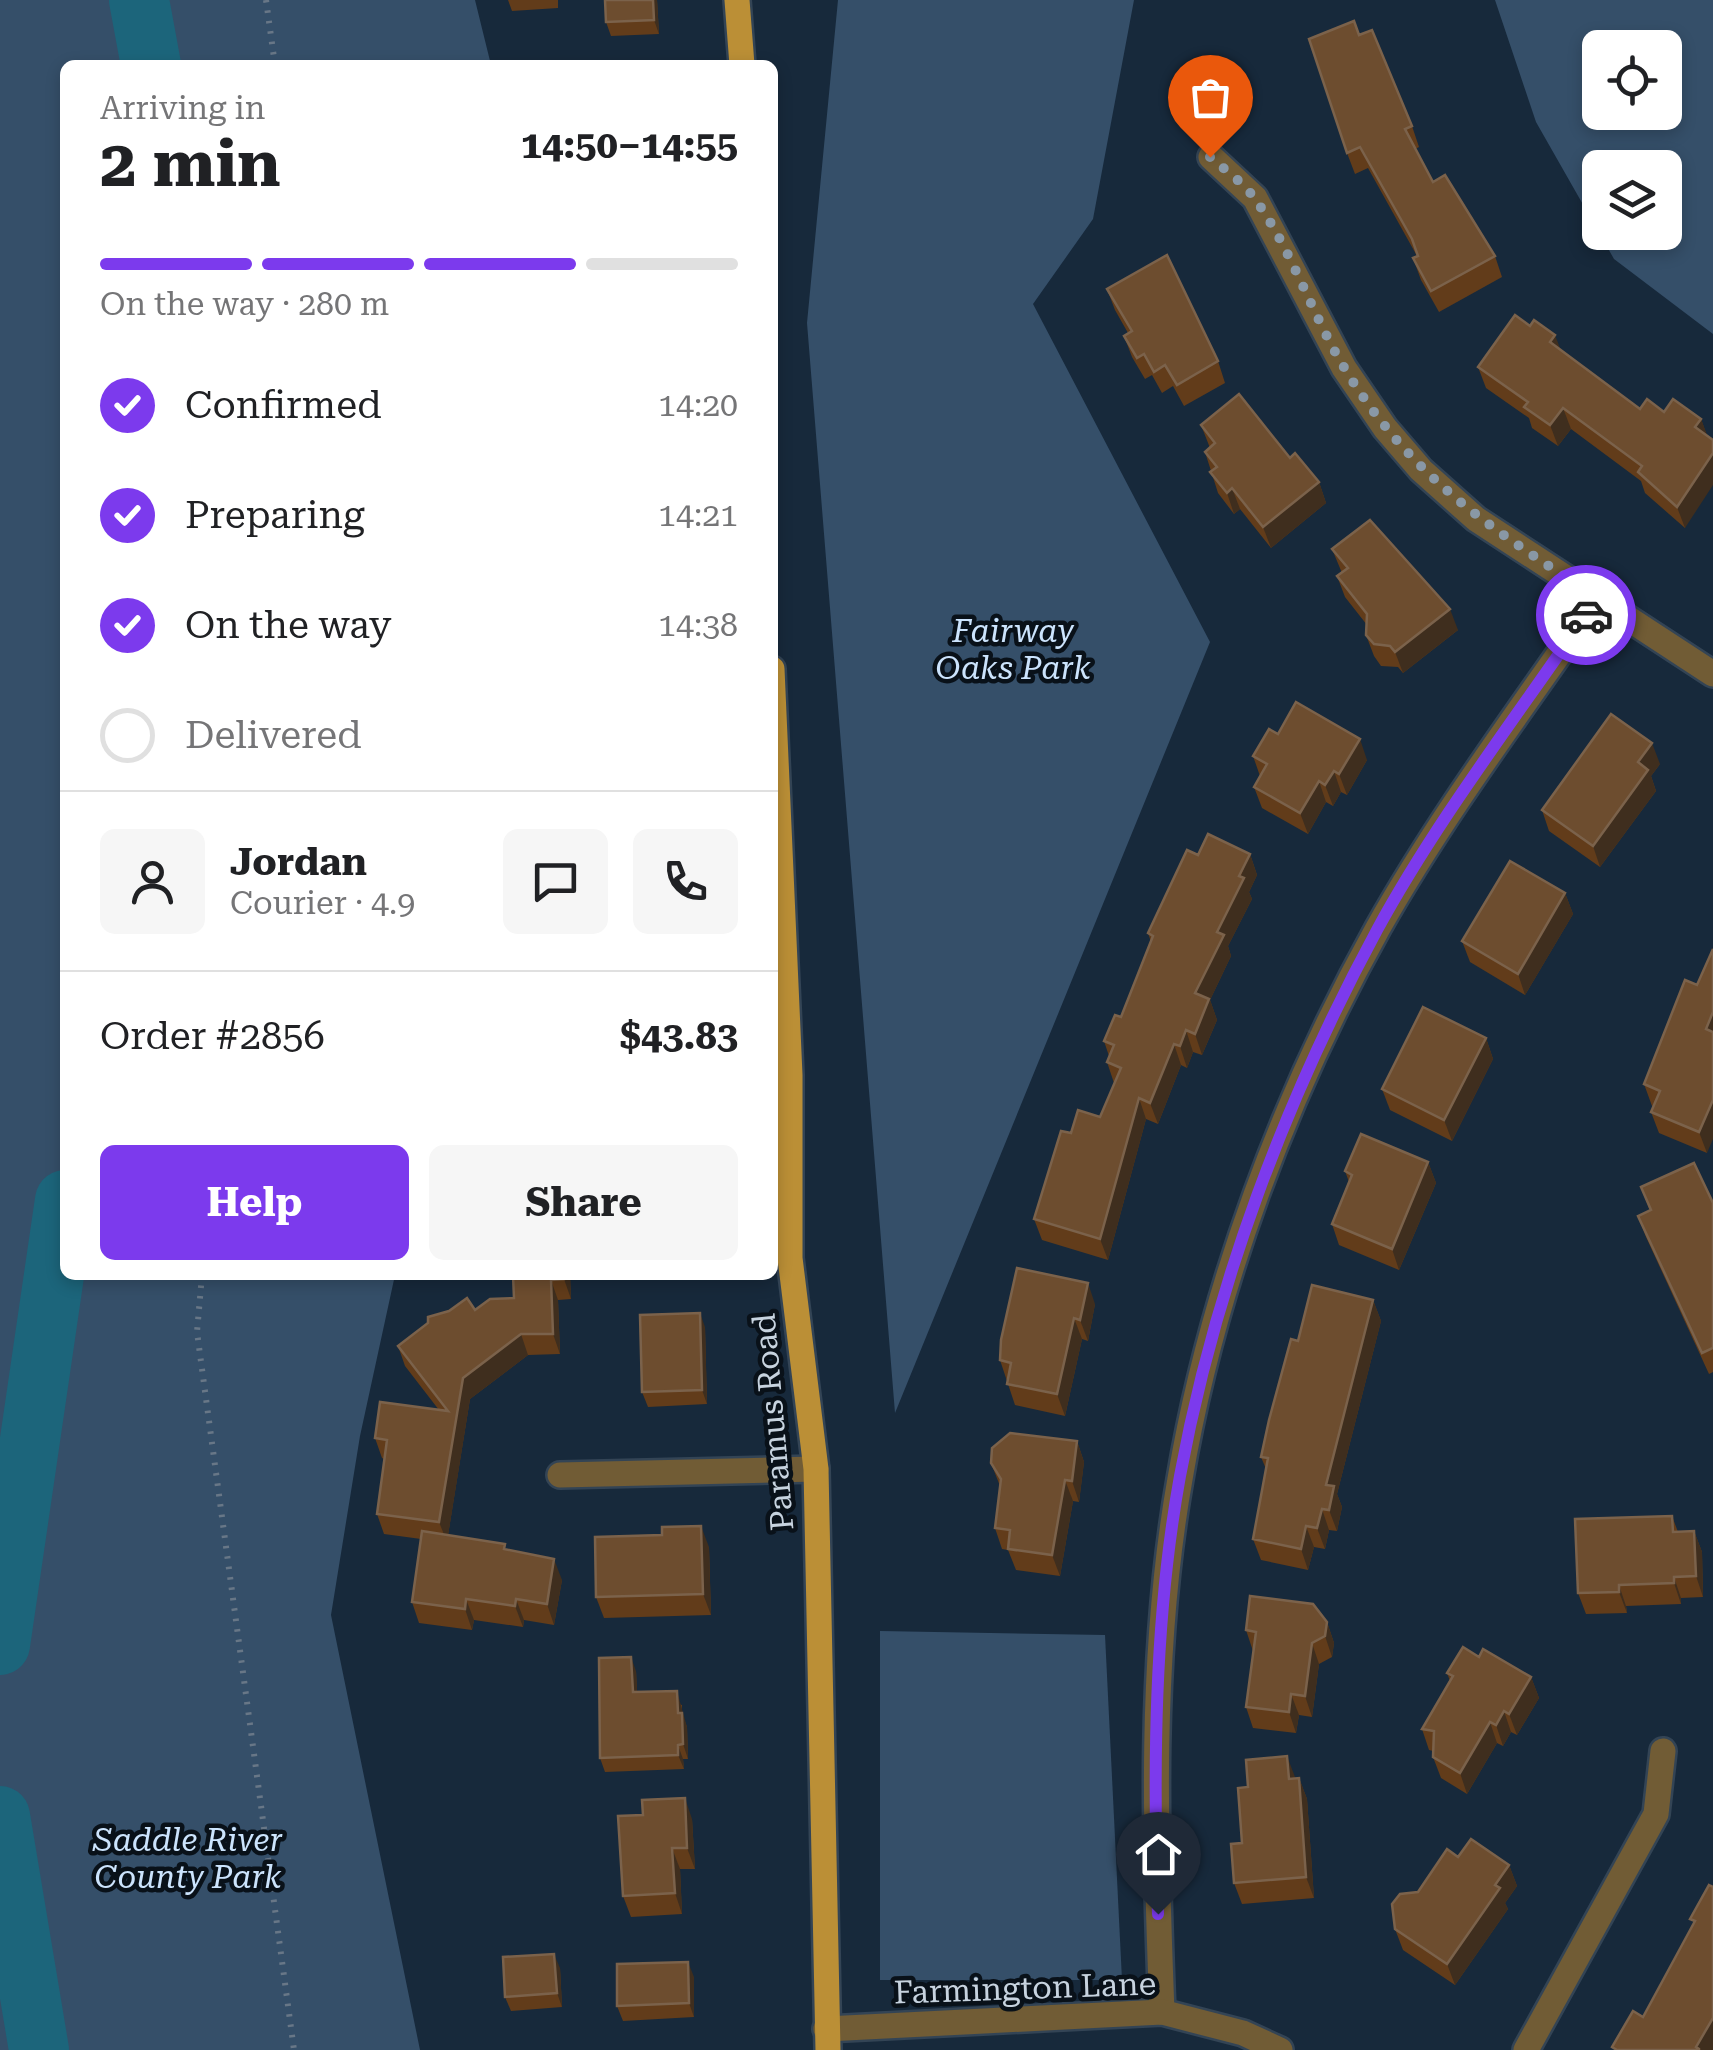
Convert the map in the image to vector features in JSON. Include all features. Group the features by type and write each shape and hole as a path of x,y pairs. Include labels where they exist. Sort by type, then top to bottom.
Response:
{"main road":[{"path":"737,0 742,60"},
{"name":"Paramus Road","path":"778,804 790,1075 790,1258 816,1470 827,2040"}],"street":[{"path":"1210,157 1255,198 1344,368 1409,456 1476,518 1713,674"},
{"path":"1162,2012 1156,1849 1158,1714 1167,1581 1179,1481 1198,1390 1227,1286 1301,1088 1377,931 1423,852 1598,598"},
{"path":"560,1475 816,1470"},
{"path":"1526,2050 1656,1814 1663,1752"},
{"name":"Farmington Lane","path":"827,2040 1162,2012 1243,2033 1280,2050"}],"path":[{"path":"266,0 274,60"},
{"path":"202,1280 198,1332 294,2050"}],"green space":[{"name":"Saddle River County Park","path":"0,0 475,0 490,60 60,60 60,1280 394,1280 360,1436 331,1615 420,2050 0,2050"},
{"name":"Fairway Oaks Park","path":"838,0 1134,0 1093,219 1033,304 1210,642 895,1413 807,323"},
{"path":"1495,0 1713,0 1713,334 1614,259 1609,250 1682,250 1682,150 1582,150 1582,203 1536,122"},
{"path":"880,1631 1105,1635 1122,1980 880,1980"}],"building":[{"path":"605,0 653,0 654,20 606,22"},
{"path":"1354,21 1359,35 1372,30 1412,126 1405,129 1433,182 1445,175 1495,256 1431,291 1413,258 1418,256 1412,239 1360,147 1347,153 1309,39"},
{"path":"1167,255 1218,361 1177,385 1165,365 1154,372 1144,354 1137,358 1124,336 1132,331 1107,289"},
{"path":"1515,315 1530,326 1534,320 1555,335 1550,342 1640,409 1647,399 1664,412 1673,399 1701,419 1695,427 1713,440 1713,453 1677,507 1638,472 1642,466 1563,408 1550,425 1524,407 1528,402 1478,367"},
{"path":"1239,394 1290,458 1295,453 1319,482 1263,527 1232,488 1227,493 1210,472 1217,467 1205,452 1215,443 1201,425"},
{"path":"1370,520 1450,609 1395,652 1390,646 1374,644 1366,635 1367,614 1337,576 1348,568 1332,549"},
{"path":"1296,702 1360,739 1339,774 1334,771 1325,785 1319,781 1300,813 1254,787 1267,764 1253,756 1269,729 1278,734"},
{"path":"1611,714 1652,743 1638,762 1648,770 1593,846 1542,810"},
{"path":"1208,834 1250,854 1239,876 1244,878 1217,932 1224,935 1195,993 1209,999 1195,1034 1186,1030 1180,1046 1174,1044 1150,1103 1139,1098 1100,1239 1034,1219 1061,1131 1071,1133 1078,1110 1100,1117 1121,1068 1107,1062 1114,1045 1104,1041 1115,1015 1121,1017 1153,936 1148,933 1187,850 1198,855"},
{"path":"1510,861 1565,893 1518,974 1462,941"},
{"path":"1713,949 1713,1012 1706,1029 1713,1032 1713,1100 1699,1132 1651,1112 1660,1091 1644,1084 1685,980 1697,985"},
{"path":"1423,1007 1486,1038 1444,1120 1382,1089"},
{"path":"1361,1134 1428,1162 1392,1249 1332,1224 1352,1175 1345,1171"},
{"path":"1694,1163 1713,1203 1713,1348 1702,1353 1638,1216 1651,1210 1641,1187"},
{"path":"1017,1268 1088,1283 1080,1320 1074,1318 1057,1394 1007,1384 1011,1363 1000,1360 1001,1340"},
{"path":"513,1280 551,1280 553,1334 521,1334 463,1378 439,1522 377,1514 387,1440 375,1438 380,1402 448,1411 398,1346 428,1323 428,1317 449,1311 467,1298 475,1310 490,1299 514,1298"},
{"path":"1312,1285 1373,1300 1326,1485 1334,1486 1329,1510 1322,1509 1317,1528 1306,1526 1301,1549 1253,1539 1268,1458 1261,1457 1269,1420 1291,1339 1298,1341"},
{"path":"700,1313 702,1390 642,1392 640,1315"},
{"path":"1010,1433 1077,1441 1072,1481 1065,1480 1052,1555 1008,1549 1010,1530 995,1528 1001,1479 991,1463 992,1448"},
{"path":"1672,1516 1673,1532 1694,1531 1696,1576 1674,1577 1674,1583 1619,1585 1619,1592 1578,1593 1575,1519"},
{"path":"701,1526 703,1594 596,1597 595,1537 662,1535 662,1527"},
{"path":"422,1531 505,1544 504,1549 554,1559 547,1604 516,1599 515,1606 466,1599 465,1609 412,1602"},
{"path":"1250,1596 1313,1604 1327,1622 1325,1636 1312,1643 1305,1696 1291,1694 1289,1712 1246,1707 1256,1632 1246,1630"},
{"path":"1463,1647 1479,1657 1483,1649 1531,1677 1509,1714 1504,1711 1496,1725 1490,1722 1460,1773 1433,1757 1434,1731 1422,1729 1453,1676 1447,1673"},
{"path":"631,1657 633,1692 677,1691 683,1744 678,1745 678,1755 600,1758 599,1658"},
{"path":"1287,1756 1289,1779 1299,1778 1306,1877 1234,1883 1231,1844 1242,1843 1238,1788 1248,1787 1246,1760"},
{"path":"685,1798 687,1848 672,1848 675,1893 623,1896 618,1816 643,1815 642,1800"},
{"path":"1471,1839 1509,1865 1495,1885 1500,1888 1447,1964 1395,1929 1392,1904 1400,1894 1418,1892 1447,1849 1458,1857"},
{"path":"1709,1885 1713,1887 1713,2018 1696,2047 1699,2050 1617,2050 1612,2047 1633,2011 1643,2017 1695,1921 1690,1919"},
{"path":"554,1954 557,1993 505,1997 503,1957"},
{"path":"688,1962 689,2003 617,2006 617,1964"}],"waterway":[{"path":"139,0 150,60"},
{"path":"0,1645 60,1234"},
{"path":"0,1816 39,2050"}],"way so far":[{"path":"1210,157 1255,198 1344,368 1385,428 1422,470 1476,518 1598,598 1586,615"}],"route":[{"path":"1158,1914 1158,1714 1167,1581 1179,1481 1198,1390 1227,1286 1309,1068 1377,931 1423,852 1586,615"}]}
